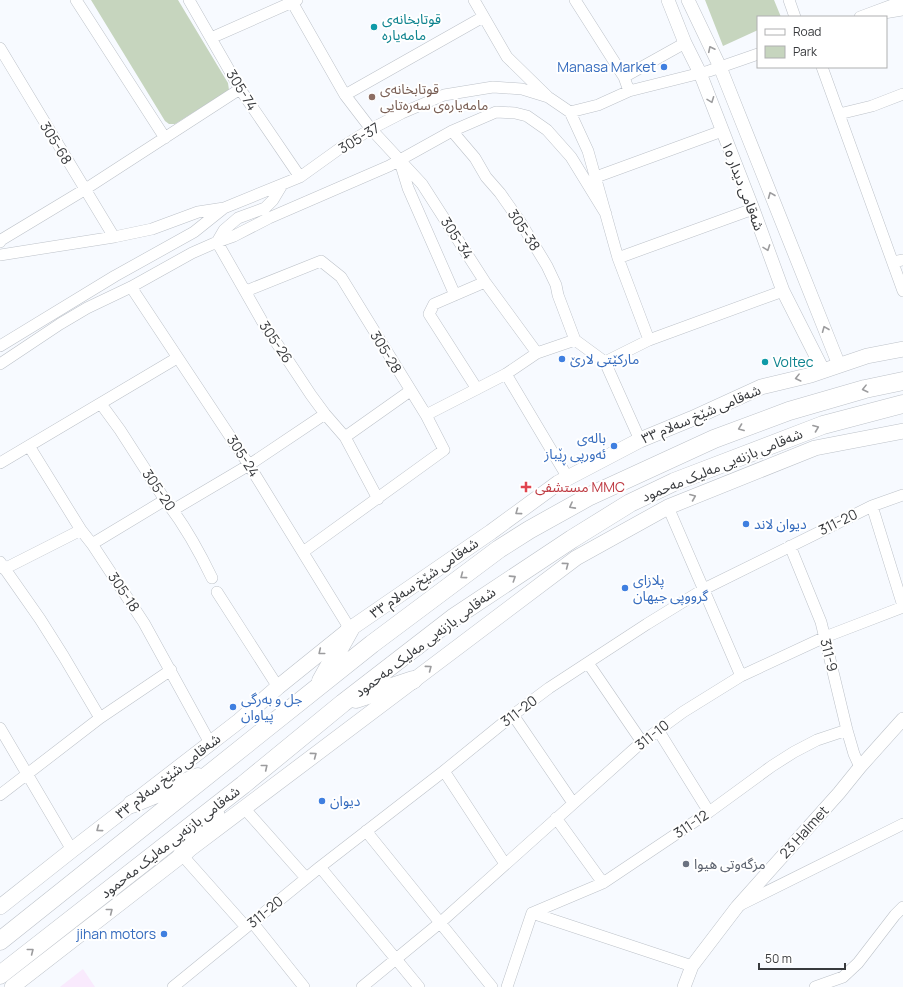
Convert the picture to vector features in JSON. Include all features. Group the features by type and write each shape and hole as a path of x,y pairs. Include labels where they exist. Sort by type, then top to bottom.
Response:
{"highway":[{"name":"شەقامی بازنەیی مەلیک مەحمود","path":"0,941 219,768 372,644 499,550 529,530 563,510 663,461 714,439 782,414 865,389 903,381"},
{"name":"شەقامی بازنەیی مەلیک مەحمود","path":"0,975 243,785 343,703 453,618 572,539 630,503 674,482 823,425 901,405"},
{"path":"663,461 661,472 664,477 674,482"},
{"path":"620,482 626,481 635,488 636,493 634,499 630,503"},
{"path":"316,690 350,629"},
{"path":"343,703 413,680"},
{"path":"132,804 219,768"},
{"path":"182,855 243,785"}],"main road":[{"name":"شەقامی شێخ سەلام ٣٣","path":"0,907 239,720 350,629 558,483 640,440 691,419 761,387 810,375 867,356 903,349"},
{"path":"12,987 182,855 576,558 668,507 815,448 903,431"}],"street":[{"path":"76,0 165,138"},
{"name":"305-74","path":"189,0 240,89 300,177"},
{"path":"474,0 507,57 548,97 570,112 588,151 618,258 649,340"},
{"path":"575,0 624,77 629,90"},
{"name":"شەقامی دیدار ١٥","path":"668,0 685,43 710,70 840,365"},
{"name":"شەقامی دیدار ١٥","path":"688,0 710,70 722,131 753,208 783,291 823,370"},
{"path":"788,0 795,16"},
{"path":"211,38 295,1"},
{"name":"305-34","path":"295,1 345,96 371,129 399,161 422,184 485,282 536,353"},
{"path":"863,16 903,1"},
{"path":"870,16 903,10"},
{"path":"345,96 483,17"},
{"path":"624,77 685,43"},
{"name":"305-68","path":"0,48 84,190 114,237"},
{"path":"570,112 598,105 629,90 710,70 757,54"},
{"path":"822,68 839,114 898,261 903,291"},
{"name":"305-37","path":"224,208 300,177 339,149 371,129 402,113 444,95 493,87 522,89 548,97"},
{"path":"0,240 84,190 240,89"},
{"path":"839,114 872,106 903,94"},
{"path":"0,364 87,308 131,287 192,253 234,236 269,218 399,161 452,131 496,112 515,113 527,116 548,130 570,157 606,214"},
{"name":"305-38","path":"452,131 474,158 486,177 517,217 548,266 575,340"},
{"path":"596,177 722,131"},
{"path":"399,161 408,188 455,294"},
{"path":"217,242 224,230 238,218 265,208 273,200 282,185"},
{"path":"0,255 114,237 152,229 198,212 224,208"},
{"path":"0,346 153,254 194,232 224,208"},
{"path":"618,258 753,208"},
{"name":"305-26","path":"217,242 262,321 325,414 345,437 378,499"},
{"name":"305-28","path":"246,291 321,261 341,277 426,415 444,450 378,499"},
{"path":"477,389 429,314 434,304 485,282"},
{"name":"305-24","path":"131,287 249,465 350,629"},
{"path":"605,362 649,340 783,291"},
{"path":"426,415 506,374 536,353 575,340 605,362 640,440"},
{"path":"0,463 177,358"},
{"path":"506,374 568,478"},
{"path":"345,437 410,391"},
{"name":"305-20","path":"101,404 173,510 200,553 212,578"},
{"path":"173,510 249,465 325,414"},
{"name":"305-18","path":"29,446 81,530 92,544 144,623 210,743"},
{"name":"311-20","path":"181,985 249,925 306,878 549,688 704,588 872,506 903,494"},
{"path":"303,552 378,499"},
{"path":"92,544 165,500"},
{"path":"872,506 900,584 903,606"},
{"path":"668,507 741,676"},
{"path":"81,530 2,566 40,619 100,718"},
{"name":"311-9","path":"790,546 815,606 825,637 847,730 854,754 860,767"},
{"path":"218,592 278,687"},
{"name":"311-10","path":"362,987 441,922 642,742 683,712 741,676 825,637 903,606"},
{"path":"588,663 642,742"},
{"path":"0,795 100,718 171,670"},
{"path":"513,715 573,803"},
{"name":"23 Halmet","path":"684,987 692,966 737,906 839,793 903,719"},
{"path":"0,728 4,746 27,775 72,850"},
{"path":"658,730 709,812"},
{"name":"311-12","path":"532,913 603,883 709,812 772,766 794,752 817,740 847,730"},
{"path":"444,770 505,864"},
{"path":"244,808 306,878"},
{"path":"556,818 603,883"},
{"path":"737,906 903,824"},
{"path":"366,831 493,987 514,964"},
{"path":"182,855 249,925 304,987"},
{"path":"320,867 420,987"},
{"path":"815,987 843,977 858,963 895,915 903,907"},
{"path":"506,987 532,913 692,966"}],"shaded area":[{"path":"83,969 95,987 60,987"}],"green space":[{"path":"91,0 178,0 228,83 229,90 175,124 169,124 165,121"},
{"path":"705,0 774,0 781,16 757,16 757,30 723,46"}],"place":[{"name":"قوتابخانەی مامەیارە","path":"374,27"},
{"name":"Manasa Market","path":"664,67"},
{"name":"قوتابخانەی مامەیارەی سەرەتایی","path":"372,97"},
{"name":"مارکێتی لارێ","path":"562,359"},
{"name":"Voltec","path":"765,362"},
{"name":"بالەی ئەورپی ڕێباز","path":"614,446"},
{"name":"مستشفى MMC","path":"526,487"},
{"name":"دیوان لاند","path":"746,524"},
{"name":"پلازای گرووپی جیهان","path":"625,588"},
{"name":"جل و بەرگی پیاوان","path":"233,707"},
{"name":"دیوان","path":"322,801"},
{"name":"مزگەوتی هیوا","path":"686,864"},
{"name":"jihan motors","path":"164,934"}]}
